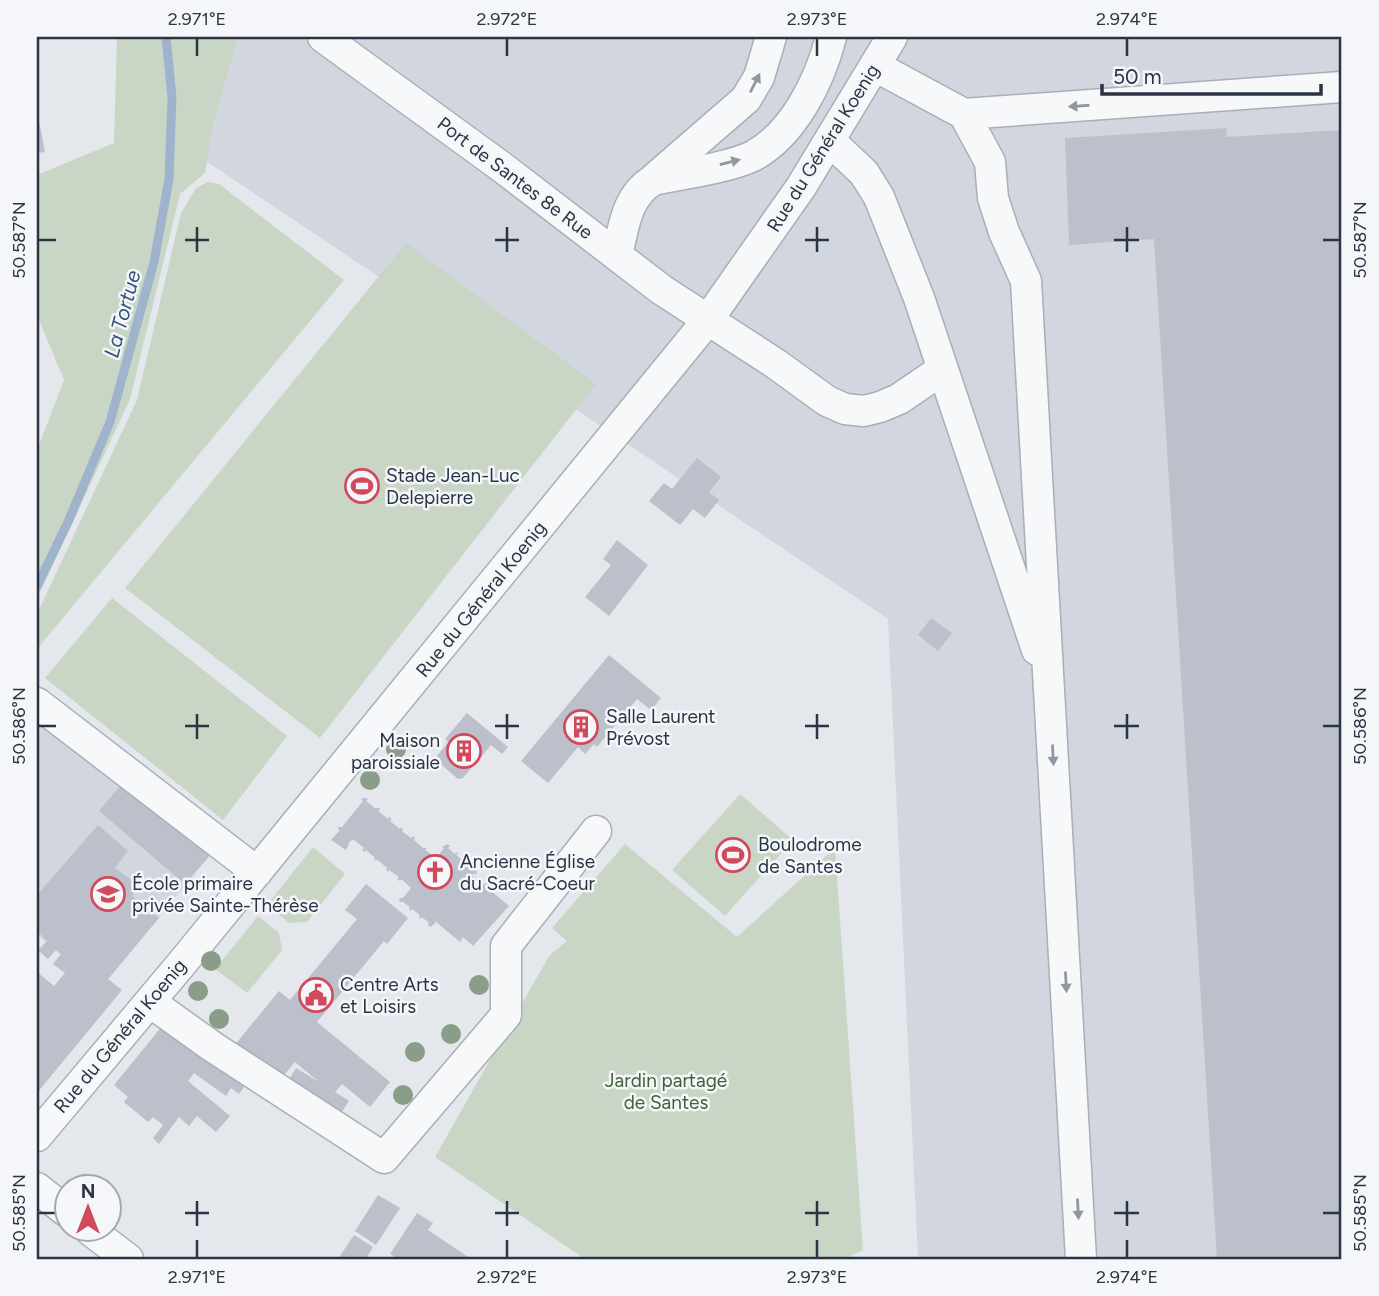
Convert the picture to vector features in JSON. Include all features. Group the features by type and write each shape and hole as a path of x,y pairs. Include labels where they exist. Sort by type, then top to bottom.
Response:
{"street":[{"name":"Port de Santes 8e Rue","path":"323,37 707,321 776,364 827,401 845,409 864,411 880,407 899,399 943,369"},
{"path":"617,255 630,203 642,187 746,99 759,77 771,37"},
{"path":"653,180 735,162 763,150 787,126 805,99 815,81 831,37"},
{"name":"Rue du Général Koenig","path":"37,1136 257,872 707,321 776,226 892,37"},
{"path":"875,66 964,114 1342,87"},
{"path":"964,114 990,162 993,198 1004,232 1026,281 1081,1259"},
{"path":"830,141 864,173 879,197 919,298 1049,687"},
{"path":"37,703 257,872"},
{"path":"150,1002 213,1047 384,1158 506,1015 506,946 596,831"},
{"path":"37,1188 52,1200"},
{"path":"108,1244 128,1259"}],"shaded area":[{"path":"136,37 1342,37 1342,1259 918,1259 888,619 151,124"},
{"name":"École primaire privée Sainte-Thérèse","path":"46,722 212,853 101,988 37,935 37,732"}],"green space":[{"path":"117,37 238,37 212,128 205,173 180,194 130,399 37,599 37,450 64,380 37,315 37,175 114,143"},
{"path":"208,182 219,184 344,280 37,649 37,614 137,400 181,213 196,188"},
{"name":"Stade Jean-Luc Delepierre","path":"406,243 596,384 320,738 125,588"},
{"path":"112,598 287,736 223,820 45,678"},
{"name":"Boulodrome de Santes","path":"740,794 793,840 725,916 672,870"},
{"name":"Jardin partagé de Santes","path":"625,844 737,937 835,848 863,1250 845,1259 585,1259 435,1157 549,956 567,941 552,928"},
{"path":"313,847 345,874 307,922 289,923 267,905"},
{"path":"258,916 279,933 282,950 247,993 215,969"}],"building":[{"path":"37,110 45,152 37,153"},
{"path":"1227,128 1226,137 1342,130 1342,1259 1217,1259 1154,239 1069,245 1065,138"},
{"path":"697,458 721,477 709,492 719,500 705,518 693,509 680,525 649,501 664,483 672,489"},
{"path":"617,540 648,565 609,616 585,597 611,565 603,559"},
{"path":"931,618 952,633 938,651 918,635"},
{"name":"Salle Laurent Prévost","path":"609,655 661,698 651,710 637,699 597,747 594,744 585,754 578,747 548,783 521,761"},
{"name":"Maison paroissiale","path":"467,713 508,747 502,754 491,745 463,778 458,779 437,761 437,756 448,742 445,739"},
{"path":"125,780 212,853 185,884 99,811"},
{"name":"Ancienne Église du Sacré-Coeur","path":"363,798 368,799 366,801 376,809 378,807 378,811 392,819 390,821 400,829 401,827 411,838 413,836 414,840 436,858 447,844 450,846 448,848 458,854 456,855 477,869 476,875 472,875 485,885 488,880 494,885 490,890 509,906 473,946 463,937 460,942 435,921 430,927 420,915 400,902 399,898 403,898 411,888 389,870 388,872 387,868 374,860 366,850 364,852 364,848 354,840 350,841 346,850 331,840 339,831 338,827 342,827"},
{"path":"98,825 128,851 115,868 139,886 132,896 159,918 108,979 122,990 37,1093 37,972 54,986 65,973 53,964 61,954 56,950 48,959 38,950 47,941 37,931 37,895"},
{"name":"Centre Arts et Loisirs","path":"366,884 408,918 387,944 384,941 317,1022 390,1082 370,1107 342,1084 335,1092 349,1101 337,1119 285,1086 296,1068 319,1082 295,1062 278,1082 229,1052 279,991 290,1000 357,919 345,910"},
{"path":"163,1025 220,1060 216,1067 244,1087 239,1094 231,1088 226,1096 194,1073 188,1081 230,1116 216,1132 197,1116 189,1126 179,1117 159,1144 153,1138 163,1125 153,1117 148,1122 124,1102 128,1097 114,1085"},
{"path":"378,1195 400,1208 376,1245 355,1231"},
{"path":"417,1213 433,1223 428,1230 468,1257 398,1259 390,1254"},
{"path":"354,1235 373,1247 366,1259 338,1259"}],"waterway":[{"name":"La Tortue","path":"37,586 68,522 110,422 154,262 169,179 172,97 166,37"}],"place":[{"name":"Stade Jean-Luc Delepierre","path":"362,486"},
{"name":"Salle Laurent Prévost","path":"581,727"},
{"name":"Maison paroissiale","path":"464,751"},
{"name":"Boulodrome de Santes","path":"733,855"},
{"name":"Ancienne Église du Sacré-Coeur","path":"435,872"},
{"name":"École primaire privée Sainte-Thérèse","path":"108,894"},
{"name":"Centre Arts et Loisirs","path":"316,995"}]}
